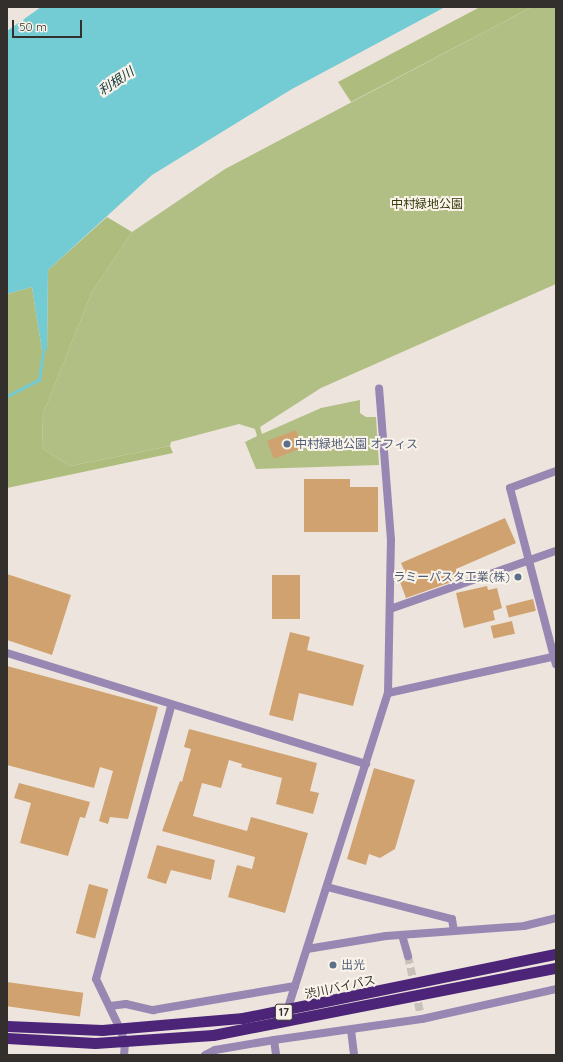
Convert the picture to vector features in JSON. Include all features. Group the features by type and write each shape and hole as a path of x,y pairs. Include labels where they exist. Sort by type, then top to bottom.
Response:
{"highway":[{"name":"渋川バイパス","path":"7,1026 120,1029 287,1011 556,954"},
{"name":"渋川バイパス","path":"7,1038 126,1051 255,1030 556,968"}],"street":[{"path":"287,1011 388,693 390,540 379,388"},
{"path":"388,693 555,659 510,488 556,471"},
{"path":"390,609 528,558 556,551"},
{"path":"7,653 171,707 366,764"},
{"path":"126,1051 120,1029 110,1006 96,986 96,979 171,707"},
{"path":"327,887 452,919 454,931"},
{"path":"307,949 402,935 524,926 556,918"},
{"path":"402,935 408,956"},
{"path":"110,1006 126,1004 153,1010 295,986"},
{"path":"205,1055 215,1050 274,1040 351,1030 556,989"},
{"path":"351,1030 354,1055"},
{"path":"274,1040 276,1055"}],"green space":[{"path":"480,7 532,7 351,102 338,82"},
{"name":"中村緑地公園","path":"532,7 556,7 556,284 321,388 260,427 262,434 321,408 360,400 360,413 366,417 376,417 379,465 256,469 245,442 257,436 255,429 239,424 171,442 170,446 70,466 42,448 43,414 92,292 132,232 225,169"},
{"path":"107,217 132,232 92,292 43,414 42,448 70,466 170,446 173,453 7,488 7,294 32,287 42,350 47,350 48,270"}],"water":[{"name":"利根川","path":"41,7 445,7 292,89 152,175 48,270 47,350 42,350 32,287 7,294 7,31"}],"building":[{"path":"296,430 303,448 274,459 267,441"},
{"path":"304,479 350,479 350,487 378,487 378,532 304,532"},
{"path":"505,518 516,543 456,569 460,579 406,598 400,582 408,579 401,563"},
{"path":"7,574 71,595 52,655 7,640"},
{"path":"272,575 300,575 300,619 272,619"},
{"path":"487,586 488,590 497,588 502,608 493,611 495,620 464,628 456,593"},
{"path":"533,599 536,611 509,617 506,606"},
{"path":"512,621 515,634 493,639 491,626"},
{"path":"290,632 310,637 307,650 364,665 353,706 299,693 293,721 269,715"},
{"path":"7,666 158,707 128,819 110,817 108,824 99,821 113,771 100,767 94,788 7,765"},
{"path":"189,729 317,763 310,791 319,793 313,814 276,804 282,778 241,767 242,764 229,760 221,788 202,783 193,816 247,831 251,817 308,833 285,913 228,897 237,865 252,869 255,857 162,831 180,781 182,782 191,749 184,747"},
{"path":"374,768 415,780 395,849 380,858 369,854 366,865 347,859"},
{"path":"19,783 90,802 85,818 80,817 68,856 20,843 31,803 14,798"},
{"path":"157,845 215,860 211,880 171,870 166,884 147,878"},
{"path":"89,884 108,889 95,938 76,933"},
{"path":"7,982 83,993 80,1016 7,1006"}],"waterway":[{"path":"7,396 39,380 44,346"}],"tunnel":[{"path":"408,956 420,1012"}],"place":[{"name":"中村緑地公園 オフィス","path":"287,444"},
{"name":"ラミーパスタ工業(株)","path":"518,577"},
{"name":"出光","path":"333,965"}]}
